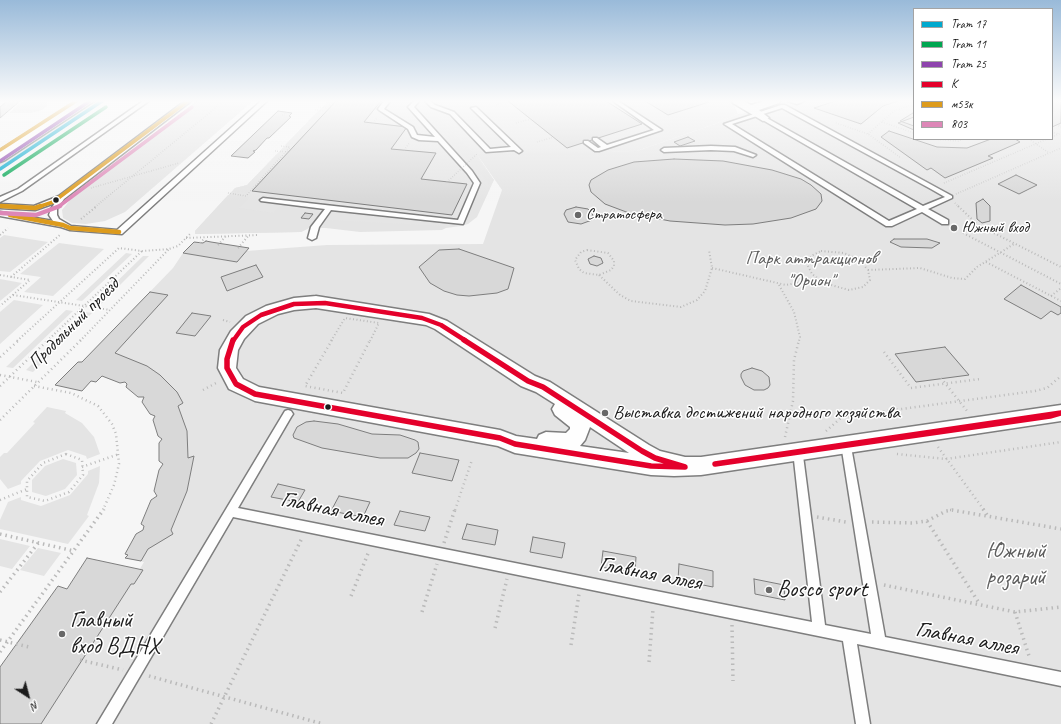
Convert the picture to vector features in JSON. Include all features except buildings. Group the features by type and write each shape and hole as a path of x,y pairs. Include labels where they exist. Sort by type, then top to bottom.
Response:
{"street":[{"path":"0,150 24,135"},
{"path":"0,157 35,135"},
{"path":"686,467 655,458 642,451 543,387 528,381 435,321 316,302 294,304 261,315 244,327 232,342 228,350 227,368 236,384 256,394 500,438 515,444 638,465 686,467 714,464 1061,413"},
{"path":"500,438 518,437 558,443 567,442 574,439 578,434 580,429 574,418 537,392 528,381"}],"lane":[{"path":"0,200 20,190 98,135"},
{"path":"0,206 35,208 44,206 61,198 144,135"},
{"path":"2,214 63,225 70,228 118,232 226,135"},
{"path":"414,135 419,138 440,139"},
{"path":"263,200 460,222 477,183 470,172 436,135"},
{"path":"473,135 488,151 518,150 502,135"},
{"path":"586,142 598,150 644,135"},
{"path":"744,135 889,224 950,197"},
{"path":"794,135 945,222"},
{"path":"836,135 950,197"},
{"path":"595,139 606,147"},
{"path":"664,150 711,148 735,149 753,155"},
{"path":"20,190 16,199 15,207 23,217"},
{"path":"61,198 54,209 53,215 56,220 63,225"},
{"path":"312,238 315,227 329,208"},
{"path":"104,724 288,414"},
{"path":"846,444 879,642"},
{"path":"790,453 806,515 819,630"},
{"name":"Главная аллея","path":"230,511 1061,679"},
{"path":"849,636 863,724"}],"path":[{"path":"11,277 183,135"},
{"path":"537,142 554,137"},
{"path":"946,140 961,140"},
{"path":"1030,140 1050,153"},
{"path":"933,188 1045,140"},
{"path":"246,194 229,193 246,196 290,147 280,146"},
{"path":"1061,148 950,197 978,225 1061,267"},
{"path":"275,150 287,152"},
{"path":"447,182 477,154"},
{"path":"89,189 183,162"},
{"path":"0,235 8,228"},
{"path":"962,233 1061,284"},
{"path":"0,386 142,251 169,249 178,246 190,234"},
{"path":"238,248 249,235"},
{"path":"186,238 258,235"},
{"path":"218,245 226,236"},
{"path":"200,243 206,237"},
{"path":"868,270 920,268 961,279 968,277 976,268 1015,244"},
{"name":"Продольный проезд","path":"0,357 119,248 142,251"},
{"name":"Продольный проезд","path":"0,420 169,249"},
{"path":"599,275 611,270 614,261 612,257 601,251 594,250 581,252 575,260 579,269 592,275 599,275 620,295 631,301 681,307 692,304 703,295 712,268 709,250"},
{"path":"821,251 836,252 852,256 859,260 868,270 870,280 863,287 856,289 836,288 817,279 812,274 807,264 811,256 821,251"},
{"path":"986,261 1061,301"},
{"path":"712,268 779,284 791,285 817,279"},
{"path":"0,275 30,280 0,306"},
{"path":"779,284 794,312 800,337 794,360 790,453"},
{"path":"1051,296 1061,288"},
{"path":"13,295 110,310"},
{"path":"345,318 379,323 343,393 305,386 345,318"},
{"path":"884,352 911,388 980,379"},
{"path":"0,375 37,382"},
{"path":"824,433 842,417 1043,390 1052,385 1061,376"},
{"path":"941,378 969,413"},
{"path":"0,652 95,522 109,496 116,474 119,454 116,434 112,424 98,406 71,393 34,386"},
{"path":"928,433 987,515"},
{"path":"893,454 946,459 1061,442"},
{"path":"66,454 82,460 83,475 68,492 45,501 27,497 27,489 27,481 44,463 66,454"},
{"path":"82,467 119,454"},
{"path":"422,612 440,553 472,460"},
{"path":"0,500 27,489"},
{"path":"806,515 860,524 913,523 927,521 946,511 952,510 1061,529"},
{"path":"927,521 979,603"},
{"path":"211,724 308,526"},
{"path":"0,534 74,551"},
{"path":"351,596 373,540"},
{"path":"0,592 39,542"},
{"path":"495,628 510,567"},
{"path":"571,645 581,582"},
{"path":"869,582 979,603 1015,612 1061,607"},
{"path":"649,662 654,597"},
{"path":"732,612 733,681"},
{"path":"1015,612 1034,674"},
{"path":"0,640 29,647"},
{"path":"80,660 135,672 323,724"}],"shaded area":[{"path":"44,135 54,135 0,171 0,163"},
{"path":"295,135 684,135 637,151 478,156 494,180 477,217 468,224 461,226 446,228 309,228 301,232 195,234 195,231 235,188 247,185"}],"green space":[{"path":"154,135 214,135 125,212 105,221 86,224 72,223 63,218 62,210 71,199"},
{"path":"295,135 302,135 293,145 285,145"},
{"path":"445,135 455,135 473,153 494,180 490,185"},
{"name":"Выставка достижений народного хозяйства","path":"684,135 913,135 913,140 1053,140 1053,135 1061,135 1061,724 0,724 67,591 138,572 144,562 125,558 127,555 125,554 143,530 157,496 156,485 159,470 163,464 159,461 162,439 155,416 150,414 142,402 144,397 126,387 127,384 125,382 120,383 102,376 96,382 91,381 82,391 55,385 78,362 82,362 173,268 183,253 236,262 246,251 327,245 483,244 502,190 478,156 480,154 637,151"},
{"path":"276,155 280,158 278,161 247,193 232,192 235,188 247,185"},
{"path":"228,195 249,197 239,208 274,213 280,206 320,212 309,228 301,232 195,234 195,231"},
{"path":"329,220 444,226 446,228 442,230 360,232 326,228 324,224"},
{"path":"4,235 48,242 10,272 0,271 0,238"},
{"path":"59,243 104,249 53,296 24,292 41,277 20,274"},
{"path":"126,253 132,254 82,301 76,300"},
{"path":"143,256 149,256 101,304 95,303"},
{"path":"0,279 22,283 0,301"},
{"path":"14,300 43,305 0,344 0,312"},
{"path":"66,310 73,311 13,368 6,367"},
{"path":"85,312 92,313 33,372 26,370"},
{"path":"47,407 66,411 65,413 82,423 94,437 100,454 87,459 86,456 68,450 40,461 21,481 21,484 8,489 0,479 0,457 4,453 7,453 35,423 33,422"},
{"path":"63,459 76,463 77,475 65,489 46,496 32,492 32,480 45,466"},
{"path":"100,466 99,483 87,515 89,516 68,544 0,529 0,520 8,502 21,497 21,500 41,506 70,495 88,474 88,471"},
{"path":"0,539 30,546 12,569 0,566"},
{"path":"38,548 61,553 44,576 20,570"}],"tram line":[{"name":"25","path":"0,161 39,135"},
{"name":"17","path":"0,169 51,135"},
{"name":"11","path":"4,175 64,135"}],"transit line":[{"name":"м53к","path":"0,150 24,135"},
{"name":"м53к","path":"0,206 35,208 53,202 143,135"},
{"name":"803","path":"0,213 36,215 57,208 155,135"},
{"name":"м53к","path":"10,215 63,225 70,228 119,232"},
{"name":"К","path":"325,303 422,318 441,325 528,381 543,387 642,451 655,458 685,467 651,466 515,444 500,438 255,394 236,384 227,368 227,359 232,342 243,327 261,315 294,304 325,303"},
{"name":"К","path":"1061,413 1050,416 715,464 1061,413"}],"place":[{"name":"Стратосфера","path":"578,215"},
{"name":"Южный вход","path":"954,228"},
{"name":"Выставка достижений народного хозяйства","path":"605,413"},
{"name":"Bosco sport","path":"769,590"},
{"name":"Главный вход ВДНХ","path":"62,634"}],"park label":[{"name":"Парк аттракционов \"Орион\"","path":"811,270"},
{"name":"Южный розарий","path":"1016,565"}]}
